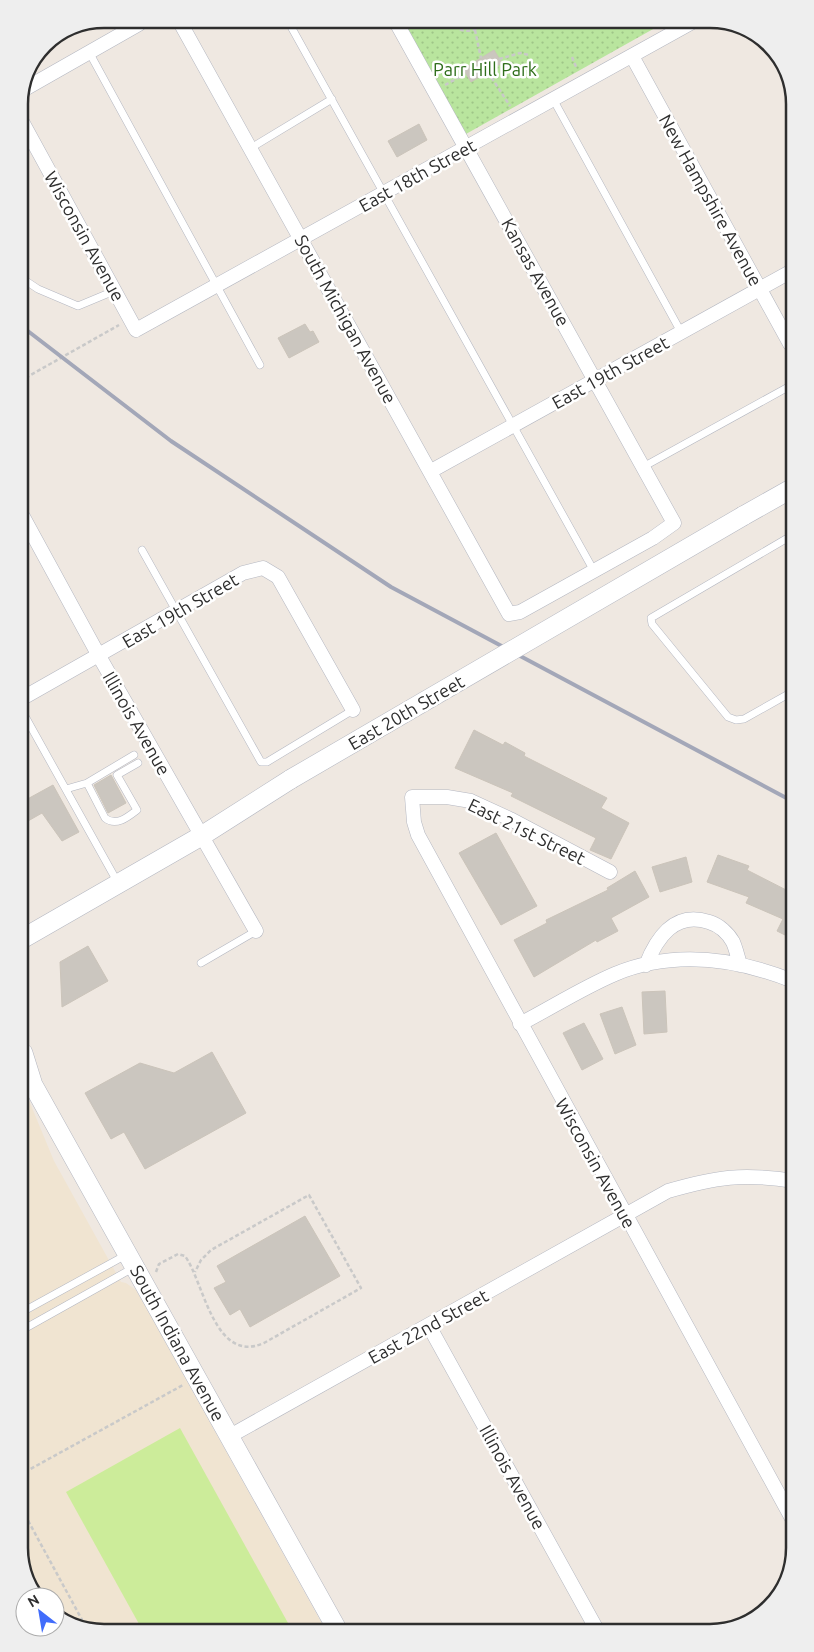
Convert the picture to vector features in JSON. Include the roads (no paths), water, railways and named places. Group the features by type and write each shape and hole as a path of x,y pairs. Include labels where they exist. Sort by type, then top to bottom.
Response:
{"main road":[{"name":"East 20th Street","path":"27,935 203,835 291,779 786,492"},
{"name":"South Indiana Avenue","path":"27,1067 33,1085 334,1624"}],"street":[{"path":"30,86 134,27"},
{"name":"South Michigan Avenue","path":"183,27 302,238 509,614 520,612 538,603 594,571"},
{"name":"Kansas Avenue","path":"399,27 674,523 594,571"},
{"name":"East 18th Street","path":"133,326 216,286 682,28"},
{"name":"New Hampshire Avenue","path":"632,56 786,337"},
{"name":"Wisconsin Avenue","path":"28,133 133,326"},
{"name":"East 19th Street","path":"430,471 786,274"},
{"name":"Illinois Avenue","path":"28,525 99,656 203,835 256,931"},
{"name":"East 19th Street","path":"28,695 243,573 263,568 278,577 353,710"},
{"name":"Wisconsin Avenue","path":"412,797 414,822 418,835 786,1508"},
{"name":"East 21st Street","path":"412,797 447,797 471,802 510,819 610,872"},
{"path":"646,965 654,944 664,933 676,923 690,920 702,920 715,924 726,933 733,942 740,965"},
{"path":"520,1024 615,974 658,961 693,958 740,965 771,972 786,978"},
{"name":"East 22nd Street","path":"230,1436 668,1191 722,1177 760,1176 786,1180"},
{"name":"Illinois Avenue","path":"429,1326 594,1624"}],"lane":[{"path":"292,27 594,571"},
{"path":"89,52 260,365"},
{"path":"251,148 332,99"},
{"path":"553,99 681,332"},
{"path":"28,282 38,289 78,306 114,291"},
{"path":"643,467 786,388"},
{"path":"786,539 652,618 652,624 728,717 736,720 744,719 786,695"},
{"path":"142,550 261,762 268,762 353,710"},
{"path":"28,719 118,884"},
{"path":"66,789 86,782 134,755"},
{"path":"117,775 138,763"},
{"path":"86,782 106,818 109,821 121,821 138,810 113,767"},
{"path":"201,963 256,931"},
{"path":"27,1310 132,1260"},
{"path":"27,1326 132,1260"}],"railway":[{"path":"28,331 171,441 391,587 786,798"}],"park label":[{"name":"Parr Hill Park","path":"485,69"}]}
